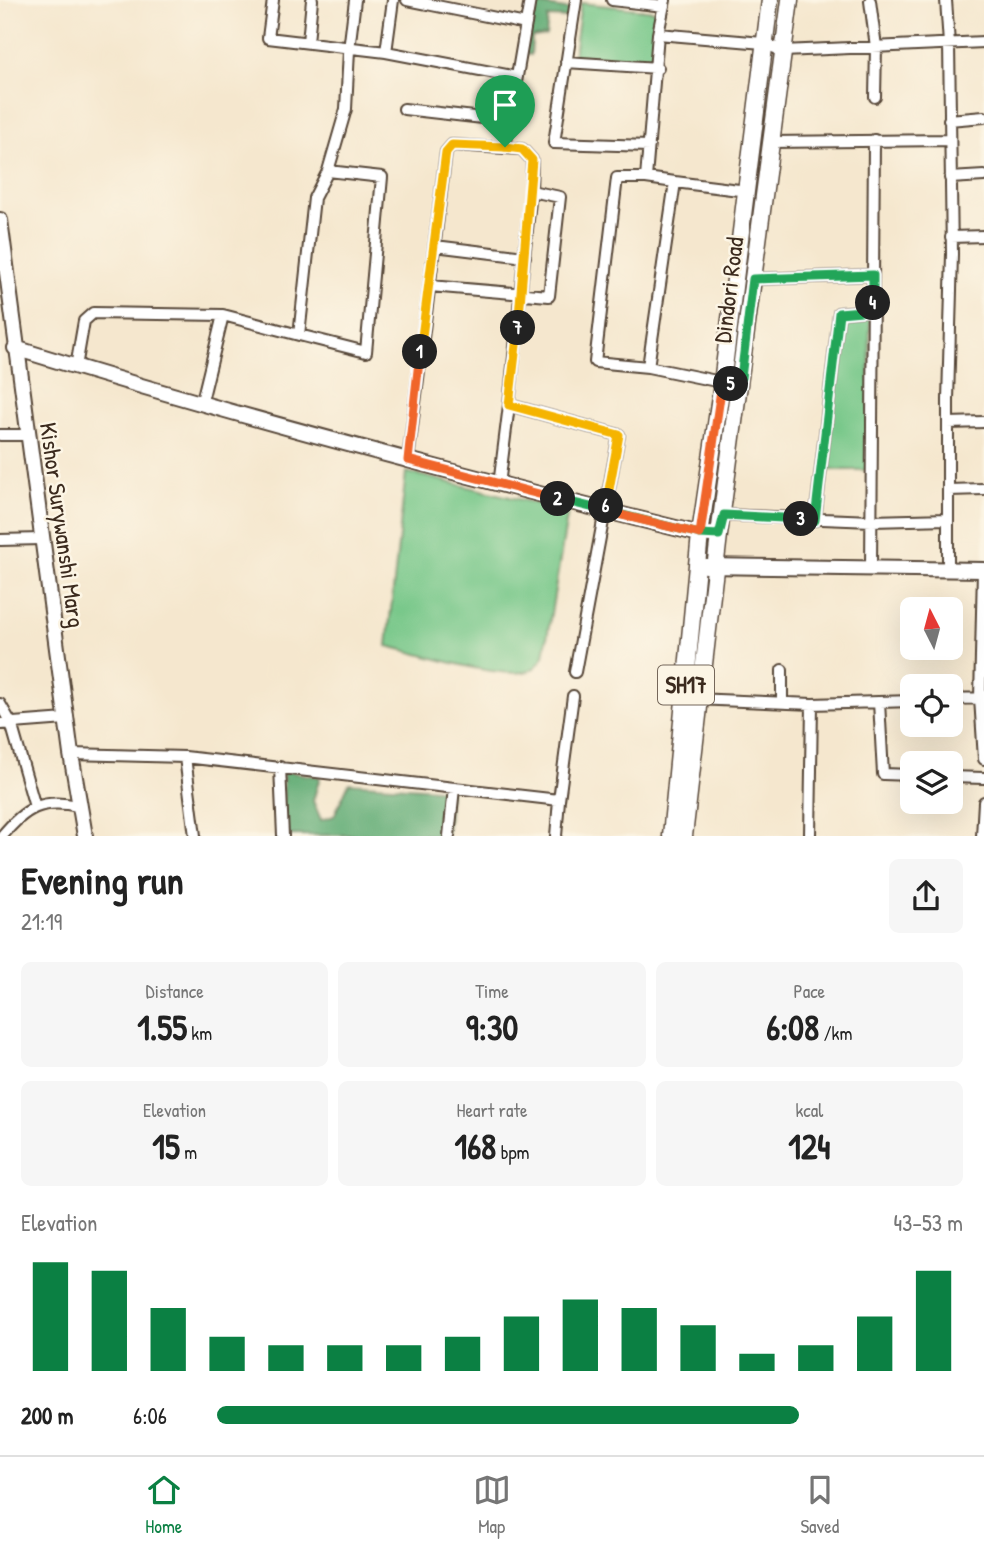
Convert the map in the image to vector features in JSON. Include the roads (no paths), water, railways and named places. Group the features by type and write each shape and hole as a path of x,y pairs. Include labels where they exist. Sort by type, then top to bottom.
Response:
{"main road":[{"name":"Dindori Road","path":"684,835 696,565 747,191 769,0"},
{"name":"Dindori Road","path":"671,835 691,699 724,515 790,0"}],"street":[{"path":"273,0 268,37 349,50 386,52 517,76"},
{"path":"308,42 312,0"},
{"path":"299,335 314,198 328,171 346,109 355,0"},
{"path":"386,52 393,0"},
{"path":"407,0 526,24"},
{"path":"505,147 530,0"},
{"path":"576,0 554,143 649,146"},
{"path":"612,0 665,3 658,34 658,68 646,178"},
{"path":"946,0 950,44 951,237 948,570"},
{"path":"870,1 876,47 875,97"},
{"path":"658,34 762,43 783,51 984,42"},
{"path":"566,62 658,68"},
{"path":"404,109 509,121"},
{"path":"949,120 984,117"},
{"path":"871,569 874,140"},
{"path":"771,142 949,140"},
{"path":"408,460 449,147 505,147 529,153 531,191 499,485"},
{"path":"76,367 84,321 93,313 223,315 366,352 382,177 328,171"},
{"path":"950,178 984,176"},
{"path":"740,386 648,367 595,362 617,177 646,178 747,191"},
{"path":"648,367 675,182"},
{"path":"430,286 544,298 551,294 560,201 557,195 531,191"},
{"name":"Kishor Surywanshi Marg","path":"0,220 5,306 15,348 78,806 85,835"},
{"path":"951,237 984,236"},
{"path":"435,246 525,257"},
{"path":"753,279 873,275"},
{"path":"815,520 839,313 873,310"},
{"path":"201,405 223,315"},
{"path":"15,348 201,405 499,485 700,534 719,535"},
{"path":"509,405 619,435 575,672"},
{"path":"948,423 984,422"},
{"path":"0,435 27,435"},
{"path":"948,490 984,489"},
{"path":"724,515 815,520 948,519"},
{"path":"0,540 41,539"},
{"path":"696,565 715,568 984,570 984,759"},
{"path":"782,670 782,703"},
{"path":"556,835 573,696"},
{"path":"963,699 982,698"},
{"path":"691,699 812,704 900,701"},
{"path":"879,702 883,774 900,775"},
{"path":"810,835 812,704"},
{"path":"0,705 35,807"},
{"path":"5,723 66,719"},
{"path":"71,754 185,757 559,800"},
{"path":"185,757 195,835"},
{"path":"280,767 283,835"},
{"path":"963,777 984,778"},
{"path":"449,835 454,788"},
{"path":"2,835 35,807 59,802 78,806"},
{"path":"982,835 984,802"}]}
